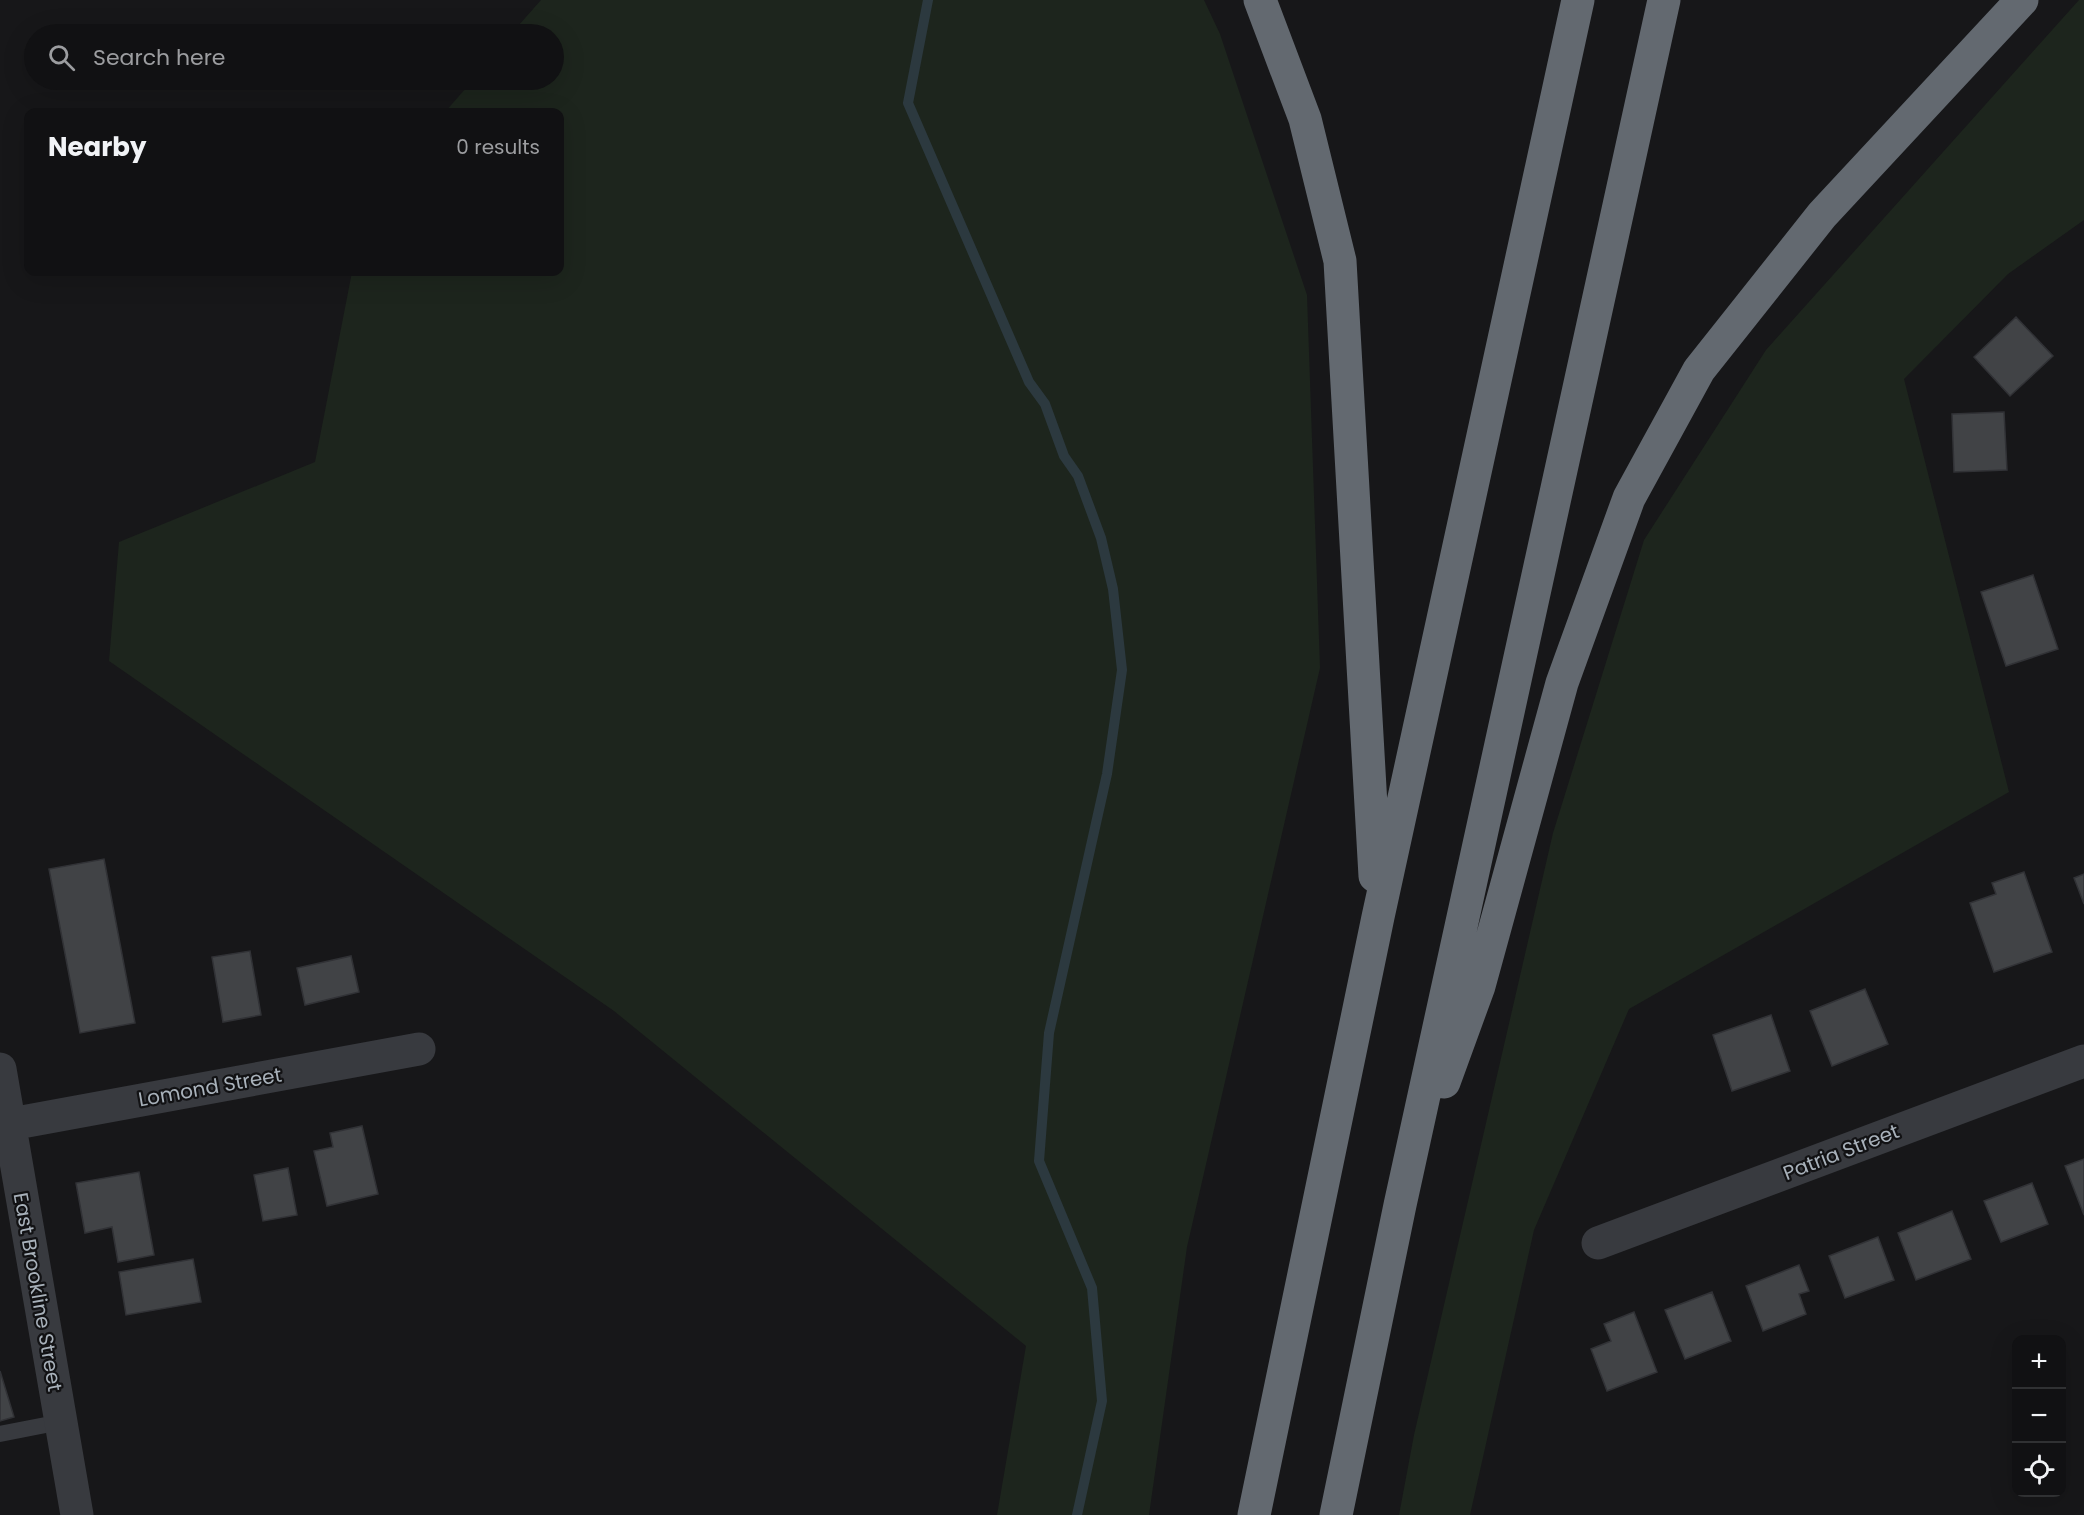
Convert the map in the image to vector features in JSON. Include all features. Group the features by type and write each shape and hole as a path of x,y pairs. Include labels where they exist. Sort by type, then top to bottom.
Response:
{"highway":[{"path":"1260,0 1305,119 1340,261 1378,917"},
{"path":"1254,1515 1378,917 1578,0"},
{"path":"1336,1515 1400,1205 1664,0"},
{"path":"1400,1205 1479,986 1562,683 1629,498 1699,370 1822,215 2022,0"}],"street":[{"name":"Lomond Street","path":"5,1125 419,1049"},
{"name":"Patria Street","path":"1598,1243 2084,1060"},
{"name":"East Brookline Street","path":"0,1069 5,1125 77,1515"}],"lane":[{"path":"0,1434 61,1422"}],"shaded area":[{"path":"541,0 1204,0 1220,34 1307,295 1320,668 1187,1247 1149,1515 997,1515 1026,1346 614,1011 109,661 119,542 315,462 351,276 564,276 564,108 448,108 464,90 564,90 564,24 520,24"},
{"path":"2079,0 2084,0 2084,220 2008,274 1904,379 2009,792 1629,1009 1534,1230 1470,1515 1399,1515 1414,1435 1553,833 1644,540 1766,350"}],"building":[{"path":"2016,317 2053,356 2010,396 1974,357"},
{"path":"2004,412 2007,470 1954,472 1952,414"},
{"path":"2033,575 2058,649 2006,666 1981,592"},
{"path":"104,859 135,1023 80,1033 49,869"},
{"path":"2024,872 2052,952 1994,972 1970,903 1996,894 1992,883"},
{"path":"2084,874 2084,904 2074,878"},
{"path":"250,951 261,1015 223,1022 212,957"},
{"path":"351,956 359,992 305,1005 297,968"},
{"path":"1865,989 1888,1044 1832,1066 1810,1011"},
{"path":"1771,1015 1790,1071 1732,1091 1713,1035"},
{"path":"362,1126 378,1194 327,1206 314,1151 333,1147 330,1133"},
{"path":"2084,1159 2084,1215 2065,1166"},
{"path":"288,1168 297,1215 263,1221 254,1175"},
{"path":"139,1172 154,1255 118,1262 112,1227 85,1233 76,1183"},
{"path":"2032,1183 2048,1224 2001,1242 1984,1201"},
{"path":"1952,1211 1971,1259 1916,1280 1898,1233"},
{"path":"1878,1237 1894,1280 1845,1298 1829,1256"},
{"path":"193,1259 201,1302 126,1315 119,1272"},
{"path":"1799,1265 1809,1291 1799,1294 1806,1314 1763,1331 1746,1286"},
{"path":"1712,1292 1731,1341 1685,1359 1665,1310"},
{"path":"1634,1312 1657,1372 1607,1391 1591,1349 1611,1341 1604,1324"},
{"path":"0,1371 14,1417 0,1421"}],"waterway":[{"path":"928,0 908,103 1029,382 1045,404 1064,456 1078,476 1101,538 1113,589 1122,670 1107,774 1049,1033 1039,1161 1092,1288 1102,1401 1077,1515"}]}
